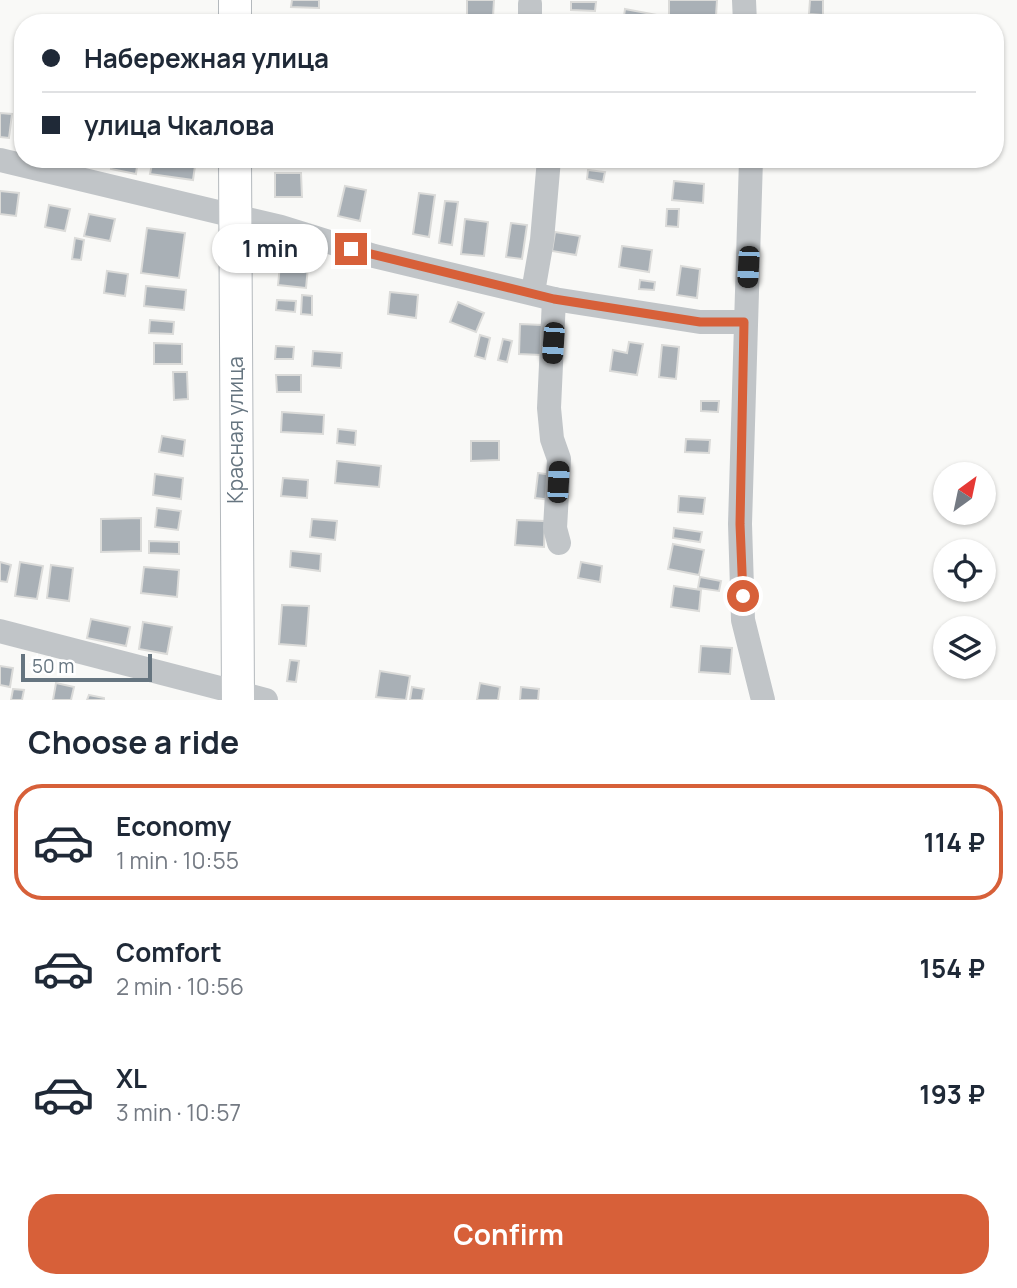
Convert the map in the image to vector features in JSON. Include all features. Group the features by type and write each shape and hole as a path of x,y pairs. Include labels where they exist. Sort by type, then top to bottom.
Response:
{"main road":[{"name":"Красная улица","path":"235,168 248,698"}],"street":[{"path":"33,168 281,227 374,256 544,296 700,322 744,322"},
{"path":"548,168 542,240 549,408 552,439 559,459 555,528 559,543"},
{"path":"751,168 740,524 743,620 763,700"},
{"path":"0,631 248,698"}],"building":[{"path":"292,0 319,0 319,8 291,7"},
{"path":"467,0 494,0 493,14 467,14"},
{"path":"669,0 717,0 716,14 669,14"},
{"path":"810,0 823,0 823,14 809,14"},
{"path":"571,2 596,2 595,11 571,10"},
{"path":"625,9 652,14 624,14"},
{"path":"0,113 12,114 9,138 0,137"},
{"path":"111,168 137,168 136,174"},
{"path":"151,168 195,168 193,180 150,174"},
{"path":"588,170 605,172 603,182 587,179"},
{"path":"275,173 301,173 302,197 275,197"},
{"path":"674,181 704,184 703,203 672,200"},
{"path":"345,186 366,190 360,221 338,216"},
{"path":"0,191 19,193 16,216 0,214"},
{"path":"419,193 435,195 429,237 413,234"},
{"path":"445,201 458,202 452,245 439,243"},
{"path":"49,205 70,209 65,231 45,227"},
{"path":"667,209 679,209 678,227 666,226"},
{"path":"89,214 115,219 110,241 84,236"},
{"path":"465,219 488,222 484,256 461,254"},
{"path":"511,223 527,225 522,259 506,257"},
{"path":"147,228 185,233 179,278 141,273"},
{"path":"555,232 580,236 576,255 552,251"},
{"path":"75,238 84,240 81,260 72,259"},
{"path":"622,246 652,250 649,272 619,267"},
{"path":"280,265 308,267 306,288 278,285"},
{"path":"681,266 700,269 697,298 677,295"},
{"path":"107,271 128,274 125,296 104,293"},
{"path":"640,280 655,282 654,290 639,289"},
{"path":"146,286 186,290 184,310 144,306"},
{"path":"390,292 418,295 416,318 388,314"},
{"path":"302,295 312,296 312,315 301,314"},
{"path":"277,300 296,301 295,312 276,310"},
{"path":"458,302 484,313 476,332 450,322"},
{"path":"150,320 174,322 173,334 149,333"},
{"path":"520,324 542,325 541,355 519,354"},
{"path":"480,335 490,338 485,359 475,356"},
{"path":"503,339 512,341 507,362 498,360"},
{"path":"629,342 643,344 637,375 610,371 613,350 627,353"},
{"path":"154,343 182,344 182,364 154,364"},
{"path":"662,345 679,347 676,379 659,377"},
{"path":"276,346 294,347 293,359 275,359"},
{"path":"313,351 342,353 341,368 312,366"},
{"path":"173,372 187,372 188,399 174,400"},
{"path":"276,375 301,375 301,392 277,392"},
{"path":"701,401 719,401 718,412 701,411"},
{"path":"282,412 324,415 323,434 281,432"},
{"path":"338,429 356,431 355,445 337,443"},
{"path":"162,436 185,440 183,456 159,452"},
{"path":"686,439 710,440 709,453 685,452"},
{"path":"471,441 499,441 499,460 471,461"},
{"path":"337,461 381,466 379,487 335,483"},
{"path":"538,473 554,475 552,500 535,498"},
{"path":"155,474 183,478 181,499 153,495"},
{"path":"283,478 308,480 307,498 281,496"},
{"path":"679,496 705,498 703,514 678,512"},
{"path":"157,508 181,511 178,530 155,527"},
{"path":"141,518 141,551 101,552 101,519"},
{"path":"312,519 337,521 335,540 310,537"},
{"path":"517,520 545,521 544,547 515,545"},
{"path":"674,528 702,532 700,542 673,538"},
{"path":"149,541 179,542 179,554 149,553"},
{"path":"673,544 704,550 699,575 668,569"},
{"path":"291,551 321,554 320,571 290,567"},
{"path":"0,562 11,565 7,582 0,581"},
{"path":"20,562 43,566 37,599 15,596"},
{"path":"581,562 602,566 600,582 578,578"},
{"path":"51,565 73,568 69,601 47,598"},
{"path":"144,567 179,570 177,597 141,593"},
{"path":"700,577 721,581 719,591 698,588"},
{"path":"674,586 701,590 699,611 671,607"},
{"path":"282,605 309,606 306,646 279,644"},
{"path":"91,619 130,627 126,646 87,638"},
{"path":"143,622 172,627 167,654 139,649"},
{"path":"701,646 732,648 730,674 699,672"},
{"path":"290,660 299,661 296,682 287,681"},
{"path":"0,666 13,668 10,687 0,685"},
{"path":"380,671 410,676 406,700 376,697"},
{"path":"56,683 74,687 71,700 53,700"},
{"path":"480,683 500,687 498,700 477,700"},
{"path":"412,687 424,689 422,700 410,700"},
{"path":"521,687 539,689 538,700 520,700"},
{"path":"13,689 24,690 22,700 11,700"},
{"path":"89,695 104,698 104,700 87,700"}],"route":[{"path":"351,249 554,299 700,322 744,322 740,524 743,596"}]}
